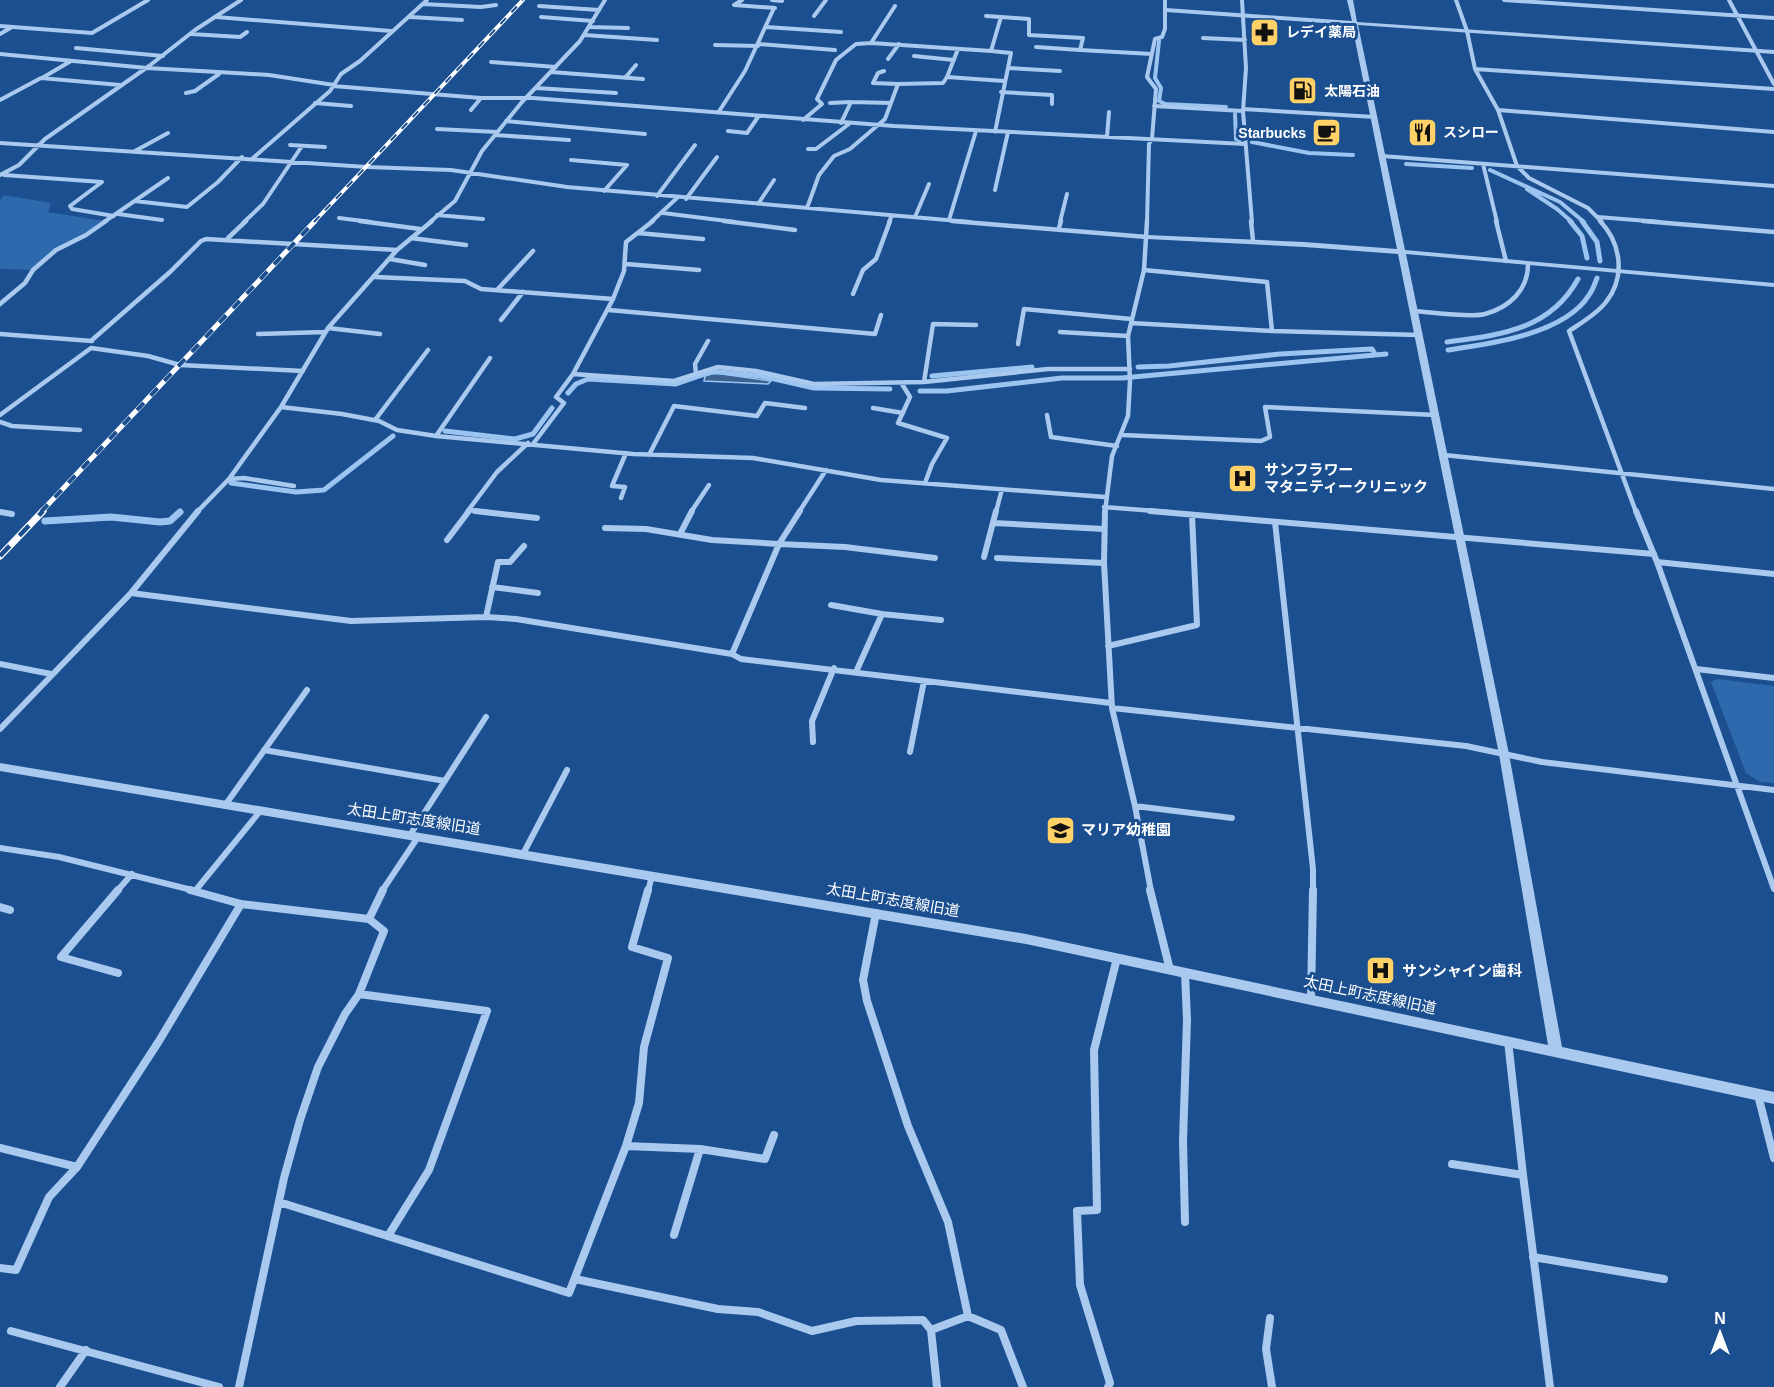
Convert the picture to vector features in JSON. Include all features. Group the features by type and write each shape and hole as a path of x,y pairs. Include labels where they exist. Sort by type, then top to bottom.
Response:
{"street":[{"path":"0,26 92,33 148,0"},
{"path":"0,175 19,165 37,147 120,85 242,0"},
{"path":"0,729 131,593 187,522 229,479 281,407 326,330 397,250 455,201 482,151 525,99 584,35 605,0"},
{"path":"718,113 758,45 775,8 734,4 742,0"},
{"path":"772,0 782,1"},
{"path":"814,16 826,0"},
{"path":"1165,0 1165,29 1162,36 1155,39 1147,77 1156,89 1152,139 1149,144 1147,237 1144,270 1128,336 1130,375 1128,416 1112,456 1105,497 1104,564 1112,705 1135,806 1144,865 1170,970"},
{"path":"1242,0 1246,68 1243,110 1253,241"},
{"path":"1350,0 1504,753 1556,1052"},
{"path":"1456,0 1467,31 1475,69 1498,110 1517,166 1529,178 1573,199 1598,217 1616,242 1619,260 1616,283 1606,302 1569,331 1620,474 1657,562 1774,889"},
{"path":"1504,0 1774,18"},
{"path":"1729,0 1774,84"},
{"path":"253,158 333,86 341,74 360,61 425,2 481,7 496,4"},
{"path":"539,6 599,10"},
{"path":"870,43 895,6"},
{"path":"1166,10 1774,52"},
{"path":"410,16 462,20"},
{"path":"986,16 1029,19 1029,35 1083,38 1080,50"},
{"path":"216,17 391,31"},
{"path":"540,17 593,21"},
{"path":"991,51 1001,17"},
{"path":"0,34 12,27"},
{"path":"590,27 628,28"},
{"path":"766,27 841,32"},
{"path":"191,34 240,37 247,32"},
{"path":"584,35 657,40"},
{"path":"1203,38 1245,40"},
{"path":"803,120 822,104 817,99 836,60 856,44 899,44 1011,53 1001,92 995,132"},
{"path":"888,59 899,44"},
{"path":"715,45 835,50"},
{"path":"1036,47 1152,54"},
{"path":"76,48 164,56"},
{"path":"884,71 878,73 873,83 943,83 957,49"},
{"path":"0,54 147,68 269,75 333,86 481,98 525,99 841,123 1245,144"},
{"path":"914,56 954,60"},
{"path":"0,100 71,61"},
{"path":"491,62 556,67"},
{"path":"625,78 636,65"},
{"path":"1008,68 1060,71"},
{"path":"1475,69 1774,89"},
{"path":"186,93 195,91 219,74 218,72"},
{"path":"551,72 643,79"},
{"path":"947,77 1004,81"},
{"path":"41,78 120,85"},
{"path":"807,208 819,176 834,156 850,149 885,119 898,84"},
{"path":"536,88 616,93"},
{"path":"1001,92 1052,94 1052,104"},
{"path":"471,110 481,98"},
{"path":"841,123 851,102"},
{"path":"314,103 351,106"},
{"path":"830,103 891,103"},
{"path":"1154,106 1375,117"},
{"path":"1498,110 1774,132"},
{"path":"1107,137 1109,112"},
{"path":"728,131 747,133 758,117"},
{"path":"506,121 645,134"},
{"path":"808,148 816,149 849,123"},
{"path":"437,129 569,140"},
{"path":"949,220 976,131"},
{"path":"995,190 1008,132"},
{"path":"135,152 168,133"},
{"path":"0,143 471,172 604,191 687,199 1147,237 1253,241 1401,252 1774,285"},
{"path":"657,196 695,145"},
{"path":"290,146 325,147"},
{"path":"228,238 263,204 302,146"},
{"path":"1382,156 1774,186"},
{"path":"135,201 187,207 218,182 243,157"},
{"path":"687,199 717,157"},
{"path":"571,160 627,165 604,191"},
{"path":"1484,164 1506,261"},
{"path":"0,175 102,182 70,206 72,209 162,220"},
{"path":"0,304 25,283 33,270 56,250 86,235 168,178"},
{"path":"758,204 774,180"},
{"path":"915,217 929,184"},
{"path":"1059,228 1067,194"},
{"path":"447,540 497,472 531,444 564,403 556,397 573,374 622,283 626,264 626,242 678,198"},
{"path":"663,213 795,230"},
{"path":"437,215 483,219"},
{"path":"854,294 863,270 876,259 892,215"},
{"path":"1598,217 1774,232"},
{"path":"339,218 420,229"},
{"path":"638,233 703,239"},
{"path":"91,348 92,340 170,272 201,241 228,238 397,250"},
{"path":"411,238 466,245"},
{"path":"497,290 533,251"},
{"path":"390,259 425,265"},
{"path":"626,264 699,270"},
{"path":"1414,311 1484,315 1511,302 1520,293 1528,274 1528,264"},
{"path":"1144,270 1267,282 1272,331"},
{"path":"375,277 465,281 481,289 614,299"},
{"path":"501,320 523,292"},
{"path":"1018,344 1024,309 1131,321 1272,331 1419,335"},
{"path":"609,310 875,334 881,315"},
{"path":"924,382 933,324 976,325"},
{"path":"258,334 326,330 380,334"},
{"path":"1060,332 1128,336"},
{"path":"0,334 92,340"},
{"path":"696,374 695,364 708,341"},
{"path":"0,415 91,348 148,356 180,365 303,371"},
{"path":"375,420 428,350"},
{"path":"436,436 490,358"},
{"path":"573,374 674,381 718,368 756,371 814,384 902,384 1048,369 1130,375"},
{"path":"902,384 910,397 898,423 948,438 932,464 925,483"},
{"path":"649,454 674,406 757,416 765,403 805,408"},
{"path":"281,407 375,420 397,430 436,436 626,453 753,458 881,480 1105,497"},
{"path":"1122,435 1261,441 1270,437 1264,407 1436,415"},
{"path":"873,408 903,412"},
{"path":"1047,415 1051,437 1117,446"},
{"path":"0,422 12,426 80,430"},
{"path":"621,498 625,487 612,486 626,453"},
{"path":"1444,455 1774,489"},
{"path":"732,654 779,544 826,470"},
{"path":"229,479 244,478 294,486"},
{"path":"680,534 709,485"},
{"path":"984,557 1002,489"},
{"path":"1104,507 1460,535 1654,554"},
{"path":"469,510 537,518"},
{"path":"0,512 12,514"},
{"path":"1108,646 1197,625 1192,515"},
{"path":"1275,522 1313,869 1311,1000"},
{"path":"994,523 1104,529"},
{"path":"605,528 646,529 712,540 844,547 935,558"},
{"path":"486,617 498,562 510,562 524,546"},
{"path":"997,558 1104,564"},
{"path":"1657,562 1774,574"},
{"path":"492,587 538,593"},
{"path":"131,593 351,621 486,617 516,619 732,654 741,659 834,668 1112,705 1466,746 1542,762 1774,790"},
{"path":"831,605 882,614 940,620"},
{"path":"856,672 882,614"},
{"path":"0,664 51,674"},
{"path":"813,742 812,721 834,668"},
{"path":"1696,669 1774,678"},
{"path":"910,752 924,681"},
{"path":"226,804 307,690"},
{"path":"369,919 445,781 486,717"},
{"path":"264,750 445,781"},
{"name":"太田上町志度線旧道","path":"0,767 1026,939 1774,1098"},
{"path":"523,854 567,770"},
{"path":"1135,806 1232,818"},
{"path":"195,891 261,810"},
{"path":"0,848 59,857 241,904 369,919 384,931 359,994 345,1014 318,1067 300,1120 279,1202 248,1357 239,1387"},
{"path":"118,973 61,957 132,874"},
{"path":"279,1202 569,1293 626,1146 639,1102 644,1047 668,958 632,947 652,876"},
{"path":"0,1268 16,1270 49,1197 77,1167 159,1041 241,904"},
{"path":"0,907 10,910"},
{"path":"876,913 863,980 867,1002 908,1126 948,1222 968,1316"},
{"path":"1108,1387 1110,1383 1080,1285 1077,1211 1096,1210 1094,1050 1116,958"},
{"path":"1185,973 1187,1020 1183,1141 1185,1222"},
{"path":"359,994 487,1011 429,1170 388,1236"},
{"path":"1508,1041 1550,1387"},
{"path":"1758,1094 1774,1158"},
{"path":"626,1146 700,1149 765,1159 774,1136"},
{"path":"0,1148 77,1167"},
{"path":"674,1235 700,1149"},
{"path":"1452,1164 1523,1175"},
{"path":"1533,1257 1664,1279"},
{"path":"575,1279 718,1309 758,1312 812,1331 856,1321 923,1320 931,1330 937,1387"},
{"path":"931,1330 968,1316 1001,1330 1023,1387"},
{"path":"1270,1318 1266,1349 1272,1387"},
{"path":"11,1331 219,1387"},
{"path":"60,1387 86,1350"}],"shaded area":[{"path":"4,195 51,203 48,212 105,221 56,250 33,270 0,269 0,200"},
{"path":"715,373 771,381 768,384 704,381 705,376"},
{"path":"1717,679 1774,686 1774,783 1760,782 1746,773 1711,682"}],"waterway":[{"path":"1159,41 1155,78 1161,88 1159,101 1165,104 1226,107"},
{"path":"1235,114 1236,139 1240,140"},
{"path":"1252,142 1309,153 1353,155"},
{"path":"1406,164 1472,168"},
{"path":"1490,170 1560,202 1584,222"},
{"path":"1527,189 1572,222"},
{"path":"1570,221 1582,236 1587,258"},
{"path":"1582,221 1597,242 1600,261"},
{"path":"1448,350 1505,340 1545,328 1578,308 1590,293 1597,278"},
{"path":"1447,342 1504,332 1538,320 1567,296 1578,279"},
{"path":"1138,367 1169,366 1280,354 1372,349 1375,354"},
{"path":"920,391 947,391 1062,378 1122,378 1386,354"},
{"path":"932,376 1032,367"},
{"path":"568,393 576,384 588,379 676,384 711,372 761,376 814,388 890,389"},
{"path":"445,431 515,439 533,434 552,408"},
{"path":"231,483 296,492 324,490 393,436"},
{"path":"45,521 111,517 160,522 170,521 180,512"}],"railway":[{"path":"314,222 523,0"},
{"path":"41,512 315,221"},
{"path":"0,556 43,511"}],"place":[{"name":"レデイ薬局","path":"1265,32"},
{"name":"太陽石油","path":"1303,91"},
{"name":"スシロー","path":"1422,132"},
{"name":"Starbucks","path":"1327,133"},
{"name":"サンフラワー マタニティークリニック","path":"1243,479"},
{"name":"マリア幼稚園","path":"1060,830"},
{"name":"サンシャイン歯科","path":"1381,971"}]}
